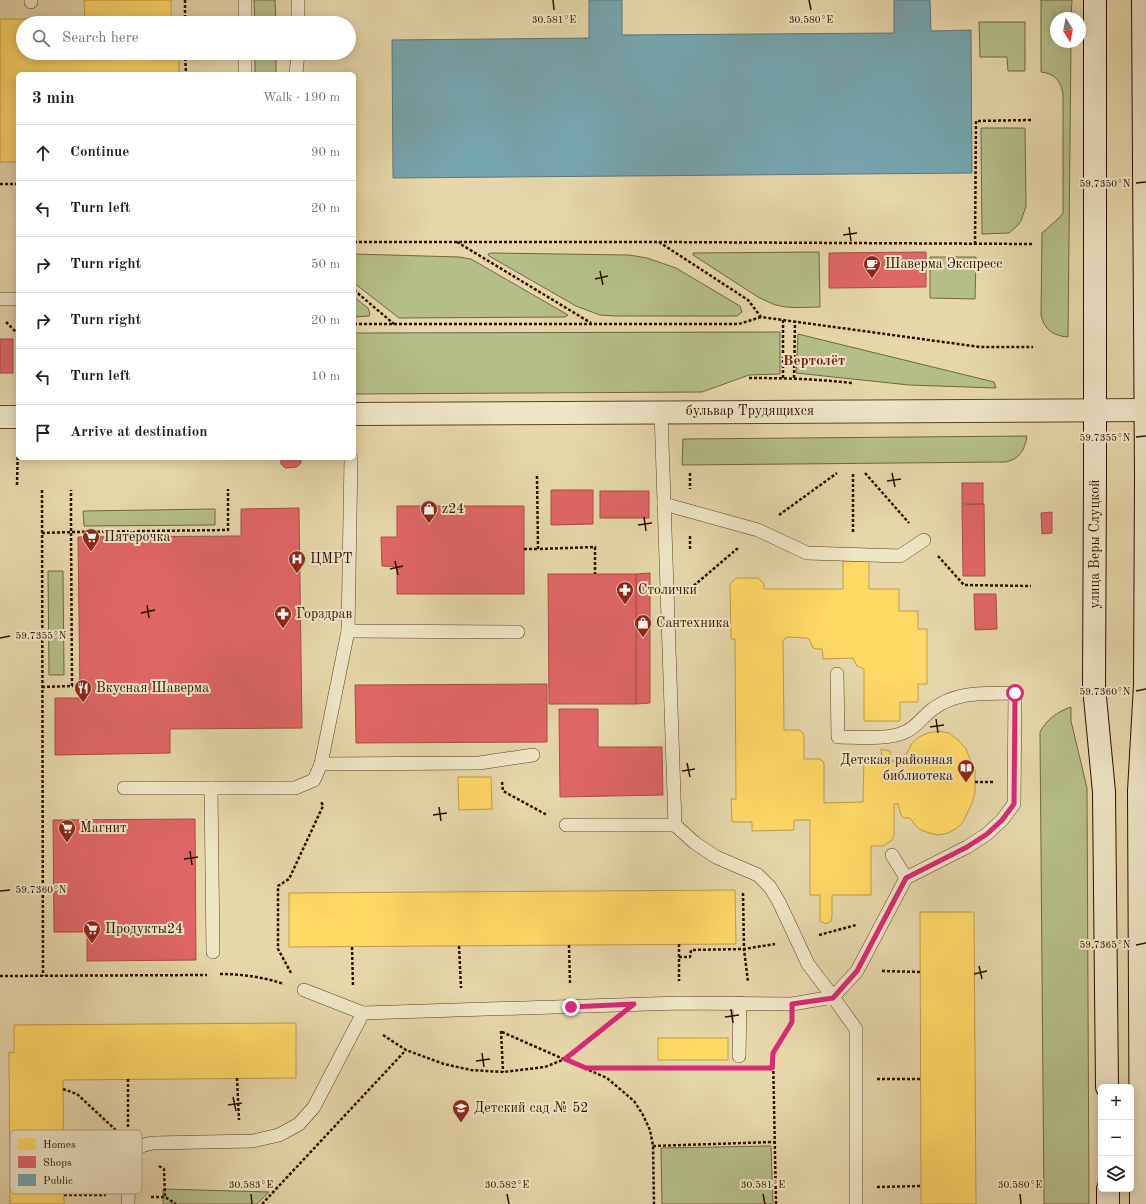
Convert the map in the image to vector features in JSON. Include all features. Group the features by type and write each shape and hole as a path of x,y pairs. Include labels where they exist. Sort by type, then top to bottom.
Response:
{"street":[{"name":"улица Веры Слуцкой","path":"1095,0 1094,687 1104,792 1107,1084"},
{"path":"1141,1204 1139,791 1145,685 1146,410 1143,0"},
{"name":"бульвар Трудящихся","path":"356,414 1146,410"},
{"path":"0,417 16,417"},
{"path":"1108,1192 1108,1204"}],"lane":[{"path":"245,0 245,16"},
{"path":"298,0 298,16"},
{"path":"245,60 245,72"},
{"path":"296,72 297,60"},
{"path":"0,299 16,299"},
{"path":"661,412 675,825"},
{"path":"124,788 295,788 314,780 321,764 348,632 351,460"},
{"path":"664,504 758,530 807,553 900,556 924,540"},
{"path":"348,632 518,632"},
{"path":"304,990 363,1013 680,1003 792,1004 833,998 857,971 906,878 967,847 987,834 1002,820 1014,804 1015,693 966,694 949,698 932,709 905,732 888,736 838,737 837,674"},
{"path":"321,764 479,763 533,755"},
{"path":"211,788 213,952"},
{"path":"566,825 675,825 695,843 716,857 758,875 770,887 779,902 808,964 856,1029 856,1204"},
{"path":"892,855 906,878"},
{"path":"739,1056 746,1003"},
{"path":"142,1146 154,1143 252,1141 279,1135 299,1124 314,1107 363,1013"},
{"path":"128,1194 128,1204"}],"path":[{"path":"185,0 185,16"},
{"path":"186,60 186,72"},
{"path":"976,244 976,121 1031,120"},
{"path":"0,184 16,184"},
{"path":"356,242 1032,244"},
{"path":"456,242 592,324"},
{"path":"659,242 748,300 761,317"},
{"path":"356,292 394,324"},
{"path":"356,324 740,324 761,317 980,346 1033,347"},
{"path":"783,320 783,378"},
{"path":"4,321 16,332"},
{"path":"794,378 795,321"},
{"path":"17,485 18,460"},
{"path":"690,473 690,551"},
{"path":"853,473 853,554"},
{"path":"537,476 538,549"},
{"path":"42,533 228,530 228,489"},
{"path":"42,490 43,976"},
{"path":"42,687 72,686 71,490"},
{"path":"524,549 595,547 595,574"},
{"path":"690,582 690,590"},
{"path":"498,760 503,791 566,825"},
{"path":"744,868 744,949 748,980 746,1003"},
{"path":"679,944 680,1003"},
{"path":"569,945 571,1007"},
{"path":"459,946 461,1010"},
{"path":"352,947 353,989 363,1013 381,1034 406,1050 444,1064 471,1070 503,1072 545,1067 565,1059 634,1004"},
{"path":"857,971 920,972"},
{"path":"0,976 212,974"},
{"path":"218,974 236,974 271,979 304,990"},
{"path":"776,1204 772,1068 773,1053 792,1022 792,1004"},
{"path":"500,1008 503,1072"},
{"path":"501,1031 607,1078 634,1101 650,1130 653,1146 654,1204"},
{"path":"262,1204 406,1050"},
{"path":"586,1068 726,1068"},
{"path":"757,1068 772,1068"},
{"path":"237,1078 240,1142"},
{"path":"128,1079 129,1130"},
{"path":"856,1079 920,1079"},
{"path":"653,1146 774,1142"},
{"path":"856,1187 921,1186"},
{"path":"165,1197 176,1204"}],"green space":[{"path":"254,0 275,0 276,16 255,16"},
{"path":"1041,0 1072,0 1071,12 1050,12 1050,48 1071,48 1068,337 1054,334 1050,331 1042,320 1041,315 1042,233 1063,213 1063,94 1061,85 1056,78 1050,74 1041,72"},
{"path":"979,22 1025,22 1025,71 1008,71 1007,57 980,57"},
{"path":"255,60 276,60 276,72 255,72"},
{"path":"981,128 1025,128 1026,206 1021,221 1009,233 982,234"},
{"path":"819,252 820,307 792,307 774,304 758,297 693,255 693,253"},
{"path":"356,254 459,257 471,259 568,315 565,317 399,318 356,285"},
{"path":"488,254 629,255 647,258 676,268 740,306 742,312 737,316 600,315 576,306 489,256"},
{"path":"930,257 976,257 975,299 930,298"},
{"path":"356,299 368,308 370,314 369,316 356,317"},
{"path":"780,332 780,374 749,375 702,392 356,394 356,333"},
{"path":"798,334 994,382 996,388 909,385 796,373"},
{"path":"1027,436 1025,446 1018,457 1005,462 682,465 683,439"},
{"path":"215,509 215,525 84,526 83,511"},
{"path":"48,571 63,571 64,675 49,675"},
{"path":"1071,707 1071,721 1087,788 1089,1204 1044,1204 1040,732 1053,716"},
{"path":"771,1146 773,1204 662,1204 661,1148"},
{"path":"163,1189 269,1192 257,1204 163,1204"}],"building: Homes":[{"path":"84,0 171,0 171,16 85,16"},
{"path":"0,19 16,19 16,60 179,60 179,72 16,72 16,162 0,162"},
{"path":"843,561 869,561 869,589 899,589 899,611 918,611 918,629 927,629 927,684 918,684 918,702 900,702 900,721 864,721 864,669 857,666 853,658 823,659 822,649 813,648 809,639 807,638 785,638 783,641 784,730 799,730 802,732 804,735 804,759 819,759 823,761 824,803 863,802 864,759 882,759 881,749 890,751 891,761 903,761 912,743 919,737 928,733 939,731 949,733 966,749 975,771 975,792 972,803 963,822 957,828 948,833 938,835 921,830 910,818 904,818 901,815 898,804 894,804 894,835 892,840 883,846 871,846 871,895 832,895 832,917 831,921 826,924 820,921 820,895 810,895 810,820 794,820 794,830 752,831 752,822 732,822 731,799 736,799 735,639 731,639 730,584 736,578 758,578 764,584 764,589 843,589"},
{"path":"458,777 491,777 492,809 459,810"},
{"path":"735,890 736,944 289,947 289,893"},
{"path":"920,912 974,912 976,1204 921,1204"},
{"path":"296,1023 296,1078 63,1080 63,1130 10,1130 10,1194 64,1194 64,1204 10,1204 9,1052 14,1053 14,1025"},
{"path":"658,1038 728,1038 728,1060 658,1060"}],"building: Shops":[{"path":"926,252 926,287 829,288 829,253"},
{"path":"0,339 13,339 13,373 0,373"},
{"path":"281,460 301,460 301,463 297,467 285,468 281,464"},
{"path":"962,483 983,483 983,504 962,504"},
{"path":"551,490 593,490 593,524 551,525"},
{"path":"600,491 649,491 649,518 600,518"},
{"path":"984,504 985,576 963,576 962,505"},
{"path":"397,506 524,506 524,594 397,594 397,567 382,566 381,537 397,537"},
{"path":"299,508 302,728 170,729 170,753 55,755 55,698 80,698 78,537 241,536 241,509"},
{"path":"1052,512 1052,533 1042,534 1041,513"},
{"name":"Сантехника","path":"650,573 650,703 636,704 636,574"},
{"path":"548,574 636,574 636,704 549,704"},
{"path":"974,594 996,594 997,629 975,630"},
{"path":"547,684 547,742 356,743 355,685"},
{"path":"559,709 598,709 598,747 662,747 663,795 560,797"},
{"path":"195,819 196,960 87,961 87,932 54,932 53,820"}],"building: Public":[{"path":"589,0 622,0 622,35 894,33 894,0 930,0 931,31 971,30 972,173 393,178 392,40 589,38"}],"place":[{"name":"Шаверма Экспресс","path":"872,279"},
{"name":"z24","path":"429,524"},
{"name":"Пятёрочка","path":"91,552"},
{"name":"ЦМРТ","path":"297,574"},
{"name":"Столички","path":"625,605"},
{"name":"Горздрав","path":"283,629"},
{"name":"Сантехника","path":"643,638"},
{"name":"Вкусная Шаверма","path":"83,703"},
{"name":"Детская районная библиотека","path":"966,783"},
{"name":"Магнит","path":"67,843"},
{"name":"Продукты24","path":"92,944"},
{"name":"Детский сад № 52","path":"461,1123"}],"district":[{"name":"Вертолёт","path":"814,361"}],"route":[{"path":"571,1007 634,1004 565,1059 586,1068 772,1068 773,1053 792,1022 792,1004 833,998 857,971 906,878 967,847 987,834 1002,820 1014,804 1015,693"}]}
